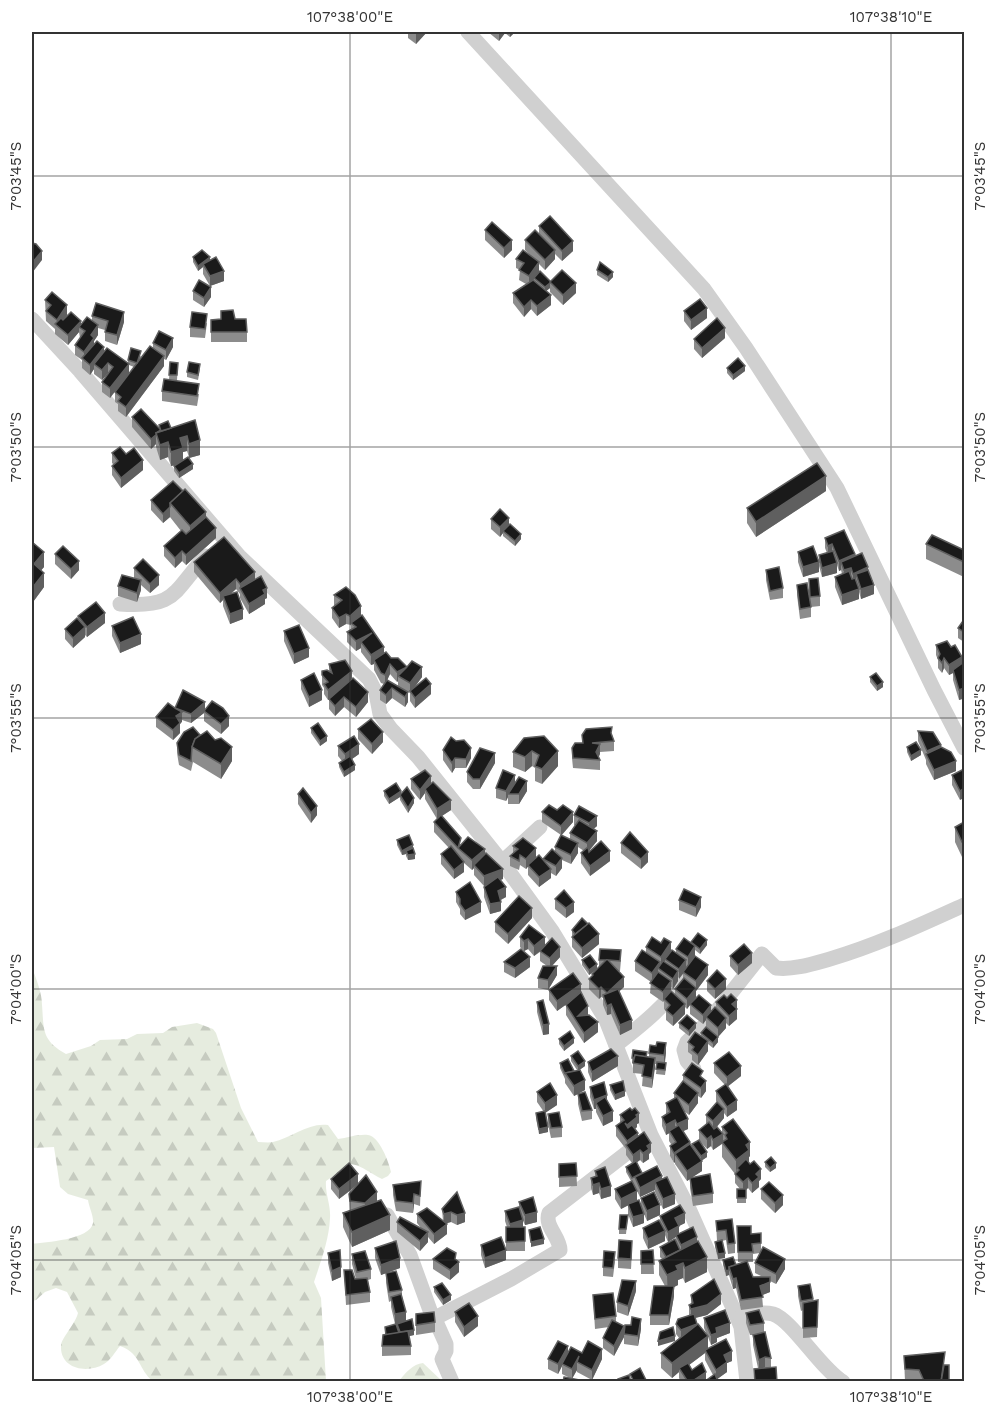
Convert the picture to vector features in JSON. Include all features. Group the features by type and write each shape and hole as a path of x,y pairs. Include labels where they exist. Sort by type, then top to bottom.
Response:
{"street":[{"path":"468,32 704,289 746,348 837,488 964,748"},
{"path":"32,319 248,565 369,679 376,693 380,714 418,757 502,862 552,931 606,1020 651,1135 690,1211 737,1317 741,1327 747,1382"},
{"path":"120,604 140,606 159,603 172,597 223,538"},
{"path":"502,862 540,827"},
{"path":"694,1069 687,1060 684,1050 687,1042 708,1022 762,954 776,968 787,969 812,964 854,952 898,935 964,905"},
{"path":"616,1044 646,1022 668,1001 692,966"},
{"path":"434,1317 511,1279 560,1250 560,1245 548,1222 549,1213 651,1135"},
{"path":"387,1215 410,1255 446,1344 446,1351 442,1359 452,1382"},
{"path":"737,1317 760,1313 782,1318 820,1362 843,1382"}],"green space":[{"path":"32,968 41,996 45,1033 52,1044 66,1054 91,1046 100,1040 127,1039 137,1034 163,1033 172,1027 197,1023 213,1029 216,1033 241,1108 258,1142 273,1142 307,1128 328,1125 338,1139 368,1135 380,1145 390,1168 391,1172 388,1176 382,1179 351,1164 326,1181 330,1213 329,1226 314,1282 321,1298 326,1381 153,1381 132,1353 120,1346 108,1361 90,1369 76,1367 65,1360 61,1346 78,1313 67,1292 56,1288 32,1301 32,1244 76,1237 90,1229 93,1221 88,1200 68,1194 60,1187 54,1147 32,1148"},
{"path":"423,1363 442,1381 399,1381 413,1367"}],"building":[{"path":"550,216 573,241 562,251 539,226"},
{"path":"492,222 512,240 504,248 485,230"},
{"path":"535,230 555,250 545,260 525,240"},
{"path":"32,243 42,251 32,263"},
{"path":"202,250 210,257 198,266 193,257"},
{"path":"523,250 539,262 529,276 519,270 524,263 516,259"},
{"path":"216,257 224,271 210,276 203,264"},
{"path":"600,262 613,272 608,277 597,270"},
{"path":"562,270 576,283 563,295 550,282"},
{"path":"540,271 550,281 545,287 534,278"},
{"path":"199,280 211,287 204,298 193,291"},
{"path":"533,280 551,295 537,306 531,300 524,307 513,293"},
{"path":"52,292 67,305 57,320 46,311 51,305 45,300"},
{"path":"700,299 707,308 691,320 684,311"},
{"path":"96,303 124,312 117,335 105,332 108,321 92,316"},
{"path":"233,310 235,319 246,319 247,332 211,332 211,320 221,319 221,311"},
{"path":"71,312 81,321 68,335 55,324"},
{"path":"192,312 207,314 205,329 190,327"},
{"path":"87,317 98,325 91,335 94,338 84,352 75,345 85,331 79,327"},
{"path":"717,318 725,328 702,348 694,339"},
{"path":"159,331 173,338 166,350 153,343"},
{"path":"97,341 104,347 90,365 82,358"},
{"path":"150,346 164,356 126,407 118,401 121,397 115,392"},
{"path":"107,348 129,364 110,388 102,382 113,367 108,363 102,370 94,364"},
{"path":"131,348 141,351 137,363 128,360"},
{"path":"738,358 745,366 733,375 727,368"},
{"path":"170,362 178,363 177,375 169,375"},
{"path":"189,362 200,364 198,375 187,372"},
{"path":"164,379 199,384 197,396 162,391"},
{"path":"141,409 161,430 151,439 132,417"},
{"path":"195,420 200,440 189,444 187,436 180,438 183,448 171,452 168,442 160,445 156,433"},
{"path":"168,421 171,428 161,431 159,425"},
{"path":"120,447 126,454 134,448 143,460 121,478 112,466 118,461 112,453"},
{"path":"188,457 193,464 179,473 174,466"},
{"path":"817,463 826,476 756,522 747,508"},
{"path":"173,481 183,491 170,503 170,507 163,514 151,500"},
{"path":"185,489 206,512 190,526 170,503"},
{"path":"500,509 509,518 500,527 491,519"},
{"path":"206,517 216,528 186,555 182,551 175,558 164,546 182,530 186,534"},
{"path":"510,524 521,534 515,541 503,531"},
{"path":"844,530 855,554 839,561 832,544 828,546 825,538"},
{"path":"932,535 964,550 964,562 926,544"},
{"path":"224,537 255,572 240,584 236,579 220,593 194,562"},
{"path":"32,542 44,552 34,564 44,573 33,587 32,586"},
{"path":"63,546 79,561 71,569 55,554"},
{"path":"813,546 819,562 803,567 798,552"},
{"path":"833,551 837,563 822,568 819,555"},
{"path":"862,553 868,567 853,574 851,568 844,570 841,562"},
{"path":"143,559 159,575 150,584 134,568"},
{"path":"779,567 783,588 770,591 766,570"},
{"path":"868,570 874,585 861,589 856,574"},
{"path":"849,571 852,579 855,578 859,589 842,595 835,577"},
{"path":"122,575 141,580 137,593 118,586"},
{"path":"261,576 267,588 263,590 265,594 249,604 240,588"},
{"path":"818,578 820,596 810,597 809,579"},
{"path":"807,583 811,607 800,609 797,585"},
{"path":"346,587 355,595 361,606 350,616 346,614 339,618 332,608 342,600 334,595"},
{"path":"237,592 243,609 230,614 223,596"},
{"path":"96,602 105,613 87,627 78,616"},
{"path":"362,615 384,647 371,655 361,642 372,633 356,641 347,632 356,627 351,623"},
{"path":"133,617 141,634 120,643 112,626"},
{"path":"77,618 85,627 73,638 65,629"},
{"path":"964,622 964,632 958,628"},
{"path":"299,625 309,648 294,654 284,631"},
{"path":"947,641 951,647 955,645 962,657 949,665 944,658 942,663 938,658 940,654 936,645"},
{"path":"386,652 391,658 398,658 407,667 397,672 390,664 385,675 381,673 374,660"},
{"path":"345,660 352,671 328,690 324,684 328,682 322,675 322,671 327,670 332,673 329,664"},
{"path":"412,661 422,667 410,683 398,676"},
{"path":"964,662 964,688 959,690 953,670"},
{"path":"314,673 322,690 309,697 301,680"},
{"path":"876,673 883,682 877,686 870,677"},
{"path":"353,678 368,692 356,707 344,697 335,706 329,699"},
{"path":"426,678 431,684 415,698 410,691"},
{"path":"387,680 408,692 405,697 392,688 386,695 380,690"},
{"path":"183,690 205,702 191,714 175,708"},
{"path":"212,701 223,708 229,716 221,724 204,711"},
{"path":"168,703 182,712 176,716 180,723 173,730 156,717"},
{"path":"371,719 383,732 372,744 358,729"},
{"path":"318,723 327,736 320,741 311,728"},
{"path":"193,727 200,735 195,739 192,747 191,761 179,755 177,743 184,732"},
{"path":"612,727 611,733 614,741 592,743 600,744 596,752 600,760 573,758 572,748 575,743 583,743 582,735 586,729"},
{"path":"207,731 215,740 221,738 232,747 221,764 192,747 195,739"},
{"path":"918,731 933,732 941,745 927,751"},
{"path":"354,736 359,744 345,754 338,746"},
{"path":"544,736 558,751 542,769 535,766 539,755 532,751 525,757 513,752 524,738"},
{"path":"451,737 456,741 464,740 471,748 466,759 455,758 452,763 443,750"},
{"path":"916,742 921,750 911,756 907,747"},
{"path":"941,747 951,752 956,761 934,770 926,754"},
{"path":"480,748 495,753 480,779 473,779 467,772"},
{"path":"350,756 355,765 344,772 339,763"},
{"path":"964,769 964,788 960,791 952,775"},
{"path":"425,770 431,776 420,790 411,779"},
{"path":"503,770 515,775 506,791 496,788"},
{"path":"519,777 527,781 519,794 508,794"},
{"path":"433,782 451,800 437,809 425,789"},
{"path":"396,783 401,791 389,799 384,791"},
{"path":"407,787 414,798 408,808 400,795"},
{"path":"303,788 317,806 311,813 298,794"},
{"path":"549,805 557,810 563,805 573,812 561,826 542,812"},
{"path":"579,806 597,816 589,823 574,815"},
{"path":"441,815 461,838 458,848 434,822"},
{"path":"579,820 597,831 587,843 570,833"},
{"path":"964,822 964,841 962,842 955,827"},
{"path":"630,832 648,852 641,859 621,843"},
{"path":"409,835 413,845 402,851 397,840"},
{"path":"561,835 578,843 571,855 555,847"},
{"path":"468,837 485,849 472,860 458,848"},
{"path":"523,838 536,848 526,859 520,855 519,861 510,856 518,849 513,846"},
{"path":"601,841 610,851 590,866 581,853 588,847 589,852"},
{"path":"451,846 464,862 454,870 441,854"},
{"path":"413,848 415,854 408,855 406,851"},
{"path":"552,849 562,858 556,866 543,859"},
{"path":"486,853 503,869 484,876 474,865"},
{"path":"539,855 551,869 539,877 528,865"},
{"path":"498,877 506,887 498,891 501,902 490,904 484,887"},
{"path":"470,882 481,902 465,911 456,892"},
{"path":"684,889 701,897 696,907 679,900"},
{"path":"564,890 574,902 566,908 555,899"},
{"path":"519,896 532,908 508,934 495,922"},
{"path":"582,918 588,924 575,934 572,930"},
{"path":"589,923 599,934 582,948 572,937"},
{"path":"529,925 545,937 534,946 528,939 524,941 520,937"},
{"path":"698,933 707,940 700,949 691,942"},
{"path":"652,937 661,943 664,938 671,942 661,957 646,947"},
{"path":"552,938 560,947 550,958 540,951"},
{"path":"684,938 695,946 688,957 676,949"},
{"path":"744,944 752,953 738,965 730,956"},
{"path":"521,949 530,957 515,968 504,962"},
{"path":"600,949 621,950 620,961 608,960 624,977 607,993 589,979 606,960 599,960"},
{"path":"642,950 660,962 652,973 635,961"},
{"path":"672,950 686,960 679,969 665,959"},
{"path":"590,955 597,964 589,970 582,960"},
{"path":"695,956 708,965 696,981 683,972"},
{"path":"663,961 678,971 673,979 658,968"},
{"path":"543,966 557,966 548,980 538,978"},
{"path":"717,970 726,979 715,989 707,981"},
{"path":"658,972 671,981 663,992 650,983"},
{"path":"573,973 581,984 557,1001 549,990"},
{"path":"684,978 696,988 687,999 675,989"},
{"path":"618,989 632,1020 620,1025 611,1004 607,1006 603,995"},
{"path":"671,991 685,1004 673,1016 666,1010 670,1005 664,999"},
{"path":"581,992 588,1006 578,1016 589,1015 598,1022 584,1033 566,1005"},
{"path":"731,994 737,1000 732,1004 737,1009 729,1016 716,1002 724,995 727,998"},
{"path":"699,995 711,1005 703,1015 690,1004"},
{"path":"543,1000 549,1024 543,1025 537,1002"},
{"path":"715,1007 726,1018 718,1028 706,1017"},
{"path":"687,1015 696,1023 689,1031 679,1023"},
{"path":"706,1027 718,1037 713,1043 701,1033"},
{"path":"570,1031 574,1038 564,1046 559,1039"},
{"path":"695,1032 708,1041 698,1055 688,1042"},
{"path":"657,1042 666,1043 664,1055 649,1053 650,1045 656,1046"},
{"path":"611,1049 618,1056 592,1072 588,1062"},
{"path":"633,1050 647,1052 646,1057 635,1055 632,1058"},
{"path":"578,1051 585,1061 578,1066 571,1056"},
{"path":"729,1052 741,1066 727,1077 714,1063"},
{"path":"635,1055 655,1058 652,1078 642,1076 644,1065 633,1063"},
{"path":"568,1059 574,1071 565,1074 560,1063"},
{"path":"657,1062 666,1063 665,1070 656,1069"},
{"path":"692,1063 703,1071 700,1076 706,1081 701,1088 683,1075"},
{"path":"580,1070 585,1080 574,1086 565,1073"},
{"path":"623,1081 625,1091 615,1095 610,1085"},
{"path":"683,1081 698,1093 689,1105 674,1093"},
{"path":"604,1082 607,1095 594,1100 590,1087"},
{"path":"550,1083 557,1095 545,1103 537,1092"},
{"path":"726,1084 737,1100 727,1107 716,1091"},
{"path":"585,1092 592,1110 582,1111 578,1094"},
{"path":"605,1097 613,1111 603,1116 596,1103"},
{"path":"677,1097 688,1119 677,1124 675,1120 666,1125 662,1117 670,1112 666,1103"},
{"path":"717,1102 724,1109 713,1121 706,1115"},
{"path":"630,1108 632,1110 635,1108 639,1113 627,1125 625,1123 628,1128 632,1125 638,1133 627,1141 616,1126 624,1120 620,1115"},
{"path":"545,1111 548,1127 539,1129 536,1113"},
{"path":"559,1112 562,1127 551,1128 548,1114"},
{"path":"733,1119 750,1142 746,1145 749,1150 736,1160 722,1142 727,1139 725,1135 727,1133 722,1127"},
{"path":"709,1122 714,1129 717,1127 723,1134 713,1140 711,1136 707,1139 699,1130"},
{"path":"679,1125 690,1142 674,1153 670,1146 676,1142 669,1131"},
{"path":"644,1132 651,1143 647,1146 649,1149 643,1153 640,1150 633,1155 626,1145"},
{"path":"699,1140 707,1152 701,1156 692,1144"},
{"path":"690,1144 702,1161 687,1171 675,1154"},
{"path":"771,1157 776,1163 770,1168 765,1162"},
{"path":"746,1159 750,1164 754,1161 761,1169 756,1174 759,1177 752,1183 748,1178 743,1182 735,1174 739,1170 737,1168"},
{"path":"636,1161 642,1173 632,1178 626,1167"},
{"path":"349,1163 358,1174 339,1189 331,1179"},
{"path":"576,1163 577,1176 559,1177 559,1164"},
{"path":"657,1166 662,1176 640,1188 635,1177"},
{"path":"605,1167 611,1186 601,1189 599,1183 593,1185 591,1178 597,1176 595,1171"},
{"path":"710,1174 713,1193 693,1196 690,1178"},
{"path":"366,1175 377,1192 365,1203 350,1201 349,1194"},
{"path":"667,1177 675,1194 663,1199 655,1182"},
{"path":"421,1181 420,1196 414,1194 413,1203 396,1201 393,1185"},
{"path":"632,1181 637,1191 621,1199 615,1189"},
{"path":"769,1182 783,1195 775,1203 761,1189"},
{"path":"737,1189 746,1189 746,1198 737,1198"},
{"path":"457,1192 465,1213 444,1214 442,1209"},
{"path":"654,1192 660,1205 647,1211 641,1198"},
{"path":"533,1197 537,1212 525,1215 519,1202"},
{"path":"381,1200 390,1215 352,1232 343,1213"},
{"path":"639,1200 644,1214 633,1217 628,1204"},
{"path":"680,1205 685,1213 675,1218 679,1226 668,1232 660,1216"},
{"path":"519,1207 523,1220 510,1224 505,1211"},
{"path":"427,1208 447,1224 434,1234 417,1214"},
{"path":"620,1215 628,1215 626,1229 619,1229"},
{"path":"400,1217 428,1232 420,1241 397,1222"},
{"path":"732,1219 735,1243 728,1244 726,1230 717,1231 716,1221"},
{"path":"659,1220 665,1231 648,1239 643,1228"},
{"path":"737,1226 751,1226 751,1234 761,1233 761,1243 752,1244 753,1252 738,1252"},
{"path":"506,1227 525,1227 525,1241 506,1242"},
{"path":"540,1227 544,1239 531,1242 529,1230"},
{"path":"693,1227 697,1237 681,1245 676,1235"},
{"path":"501,1237 506,1250 485,1258 481,1245"},
{"path":"675,1239 680,1250 666,1257 660,1247"},
{"path":"619,1240 632,1241 631,1259 618,1258"},
{"path":"722,1240 725,1253 718,1254 715,1242"},
{"path":"396,1241 400,1258 381,1265 375,1248"},
{"path":"698,1241 707,1257 685,1268 683,1263 676,1266 678,1270 667,1275 659,1261"},
{"path":"763,1247 785,1259 776,1274 755,1263"},
{"path":"447,1248 456,1253 455,1259 459,1262 450,1270 433,1259"},
{"path":"340,1250 341,1267 332,1271 328,1253"},
{"path":"653,1250 654,1264 641,1264 641,1251"},
{"path":"365,1251 371,1269 357,1272 352,1254"},
{"path":"604,1251 615,1252 613,1268 603,1267"},
{"path":"733,1257 736,1265 729,1267 726,1271 723,1260"},
{"path":"747,1261 753,1277 770,1277 770,1282 760,1286 763,1297 741,1300 736,1278 733,1279 729,1267"},
{"path":"344,1270 352,1270 355,1279 367,1278 370,1292 346,1295"},
{"path":"396,1271 402,1290 389,1292 386,1273"},
{"path":"714,1279 721,1294 707,1305 691,1309 689,1305 693,1303 691,1295"},
{"path":"622,1280 636,1281 628,1306 617,1302"},
{"path":"442,1283 451,1295 443,1300 434,1287"},
{"path":"810,1284 813,1299 801,1301 798,1286"},
{"path":"654,1286 674,1286 669,1315 650,1315"},
{"path":"613,1293 616,1316 595,1319 593,1295"},
{"path":"401,1294 406,1312 395,1314 391,1297"},
{"path":"818,1300 817,1327 803,1328 803,1303"},
{"path":"469,1303 478,1316 464,1327 455,1312"},
{"path":"725,1310 730,1323 716,1328 717,1333 711,1335 704,1318"},
{"path":"759,1310 764,1323 750,1325 746,1313"},
{"path":"434,1312 435,1322 416,1325 416,1314"},
{"path":"694,1314 697,1324 681,1330 676,1324 678,1319"},
{"path":"632,1317 641,1319 638,1336 624,1334 625,1325 631,1325"},
{"path":"412,1319 414,1330 400,1332 397,1324"},
{"path":"612,1320 624,1326 614,1346 603,1338"},
{"path":"396,1324 399,1333 386,1335 385,1327"},
{"path":"698,1324 708,1336 672,1363 661,1353"},
{"path":"673,1327 675,1336 658,1341 660,1332"},
{"path":"408,1331 411,1346 382,1346 383,1335"},
{"path":"765,1332 771,1358 765,1357 759,1360 753,1335"},
{"path":"726,1339 732,1351 724,1355 727,1362 716,1370 705,1350"},
{"path":"558,1341 568,1346 558,1364 548,1359"},
{"path":"588,1341 602,1349 592,1370 577,1362 579,1356 572,1369 562,1364 571,1347 582,1353"},
{"path":"945,1352 941,1382 924,1381 919,1370 905,1369 904,1356"},
{"path":"688,1363 692,1370 702,1363 706,1372 688,1382 679,1368"},
{"path":"944,1365 949,1365 949,1382 941,1382"},
{"path":"776,1367 777,1382 755,1382 754,1369"},
{"path":"640,1368 647,1382 634,1382 630,1374"},
{"path":"715,1374 718,1382 704,1382"},
{"path":"629,1375 631,1382 619,1382 618,1379"},
{"path":"564,1377 580,1380 580,1382 563,1382"}]}
